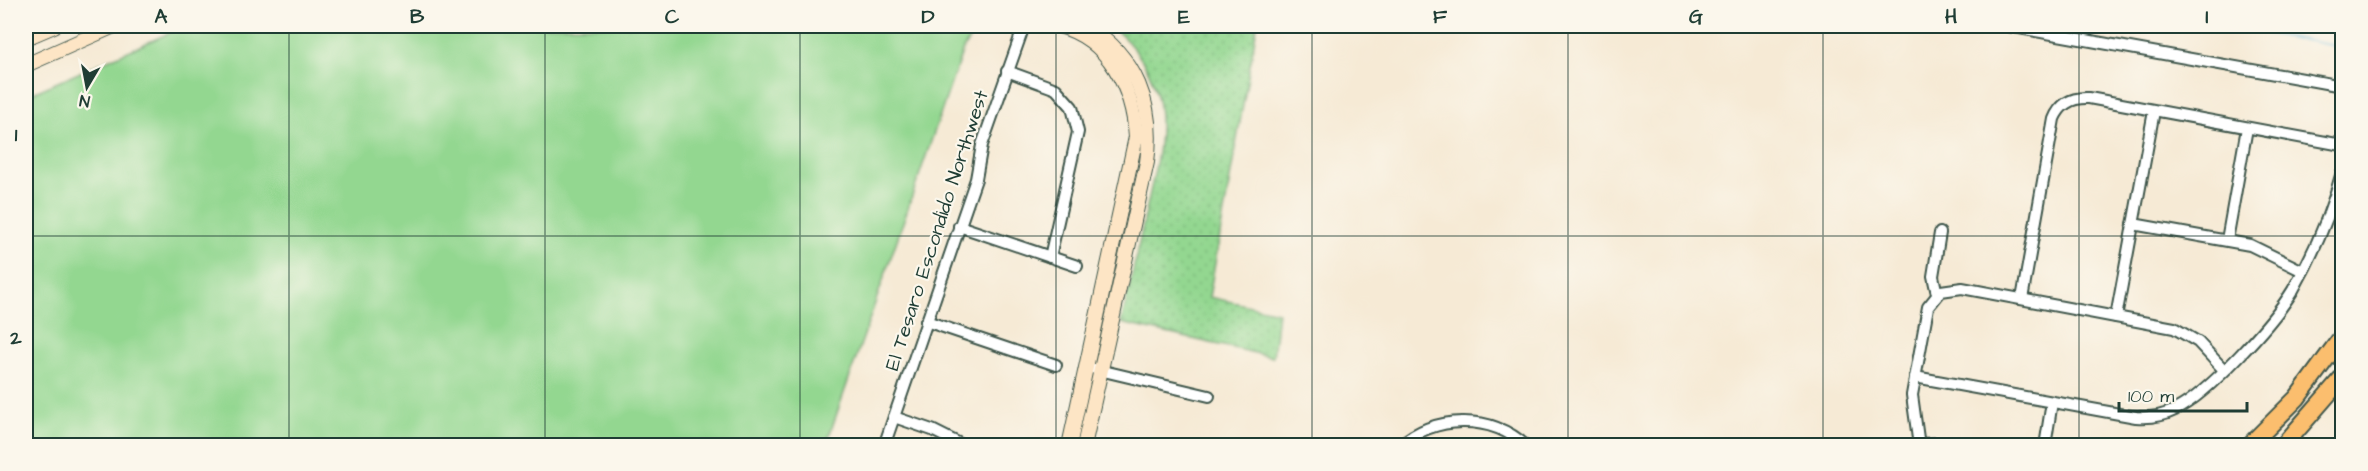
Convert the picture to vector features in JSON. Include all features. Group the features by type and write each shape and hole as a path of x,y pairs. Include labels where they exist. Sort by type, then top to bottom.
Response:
{"main road":[{"path":"2249,446 2297,398 2343,337"},
{"path":"2283,446 2343,378"}],"street":[{"path":"26,38 54,26"},
{"path":"26,65 114,26"},
{"name":"El Tesaro Escondido Northwest","path":"884,446 976,179 982,146 1024,26"},
{"path":"1059,26 1084,37 1115,67 1130,98 1135,117 1134,155 1069,446"},
{"path":"1084,446 1147,162 1150,130 1143,92 1135,75 1113,45 1087,26"},
{"path":"2008,26 2343,86"},
{"path":"1007,71 1056,89 1072,107 1078,132 1050,257"},
{"path":"2022,299 2054,119 2064,104 2084,98 2343,145"},
{"path":"2116,317 2154,111"},
{"path":"2227,240 2247,128"},
{"path":"1915,377 2136,417 2161,415 2189,401 2224,370 2279,309 2303,271 2326,221 2343,172"},
{"path":"2133,224 2256,246 2303,271"},
{"path":"959,226 1077,266"},
{"path":"1937,294 1933,276 1940,233"},
{"path":"1969,446 1947,442 1918,445 1912,402 1928,307 1937,294 1957,287 2182,332 2198,342 2224,370"},
{"path":"926,321 1056,365"},
{"path":"1086,367 1209,396"},
{"path":"2045,446 2052,402"},
{"path":"894,417 933,430 964,446"},
{"path":"1399,446 1420,432 1440,424 1462,422 1484,424 1504,431 1526,446"}],"green space":[{"path":"185,26 978,26 963,49 826,445 26,445 26,96"},
{"path":"1110,26 1257,26 1209,297 1278,312 1273,357 1121,323 1155,172 1160,119 1157,94 1148,71 1128,42"}],"waterway":[{"path":"2227,26 2342,47"}]}
